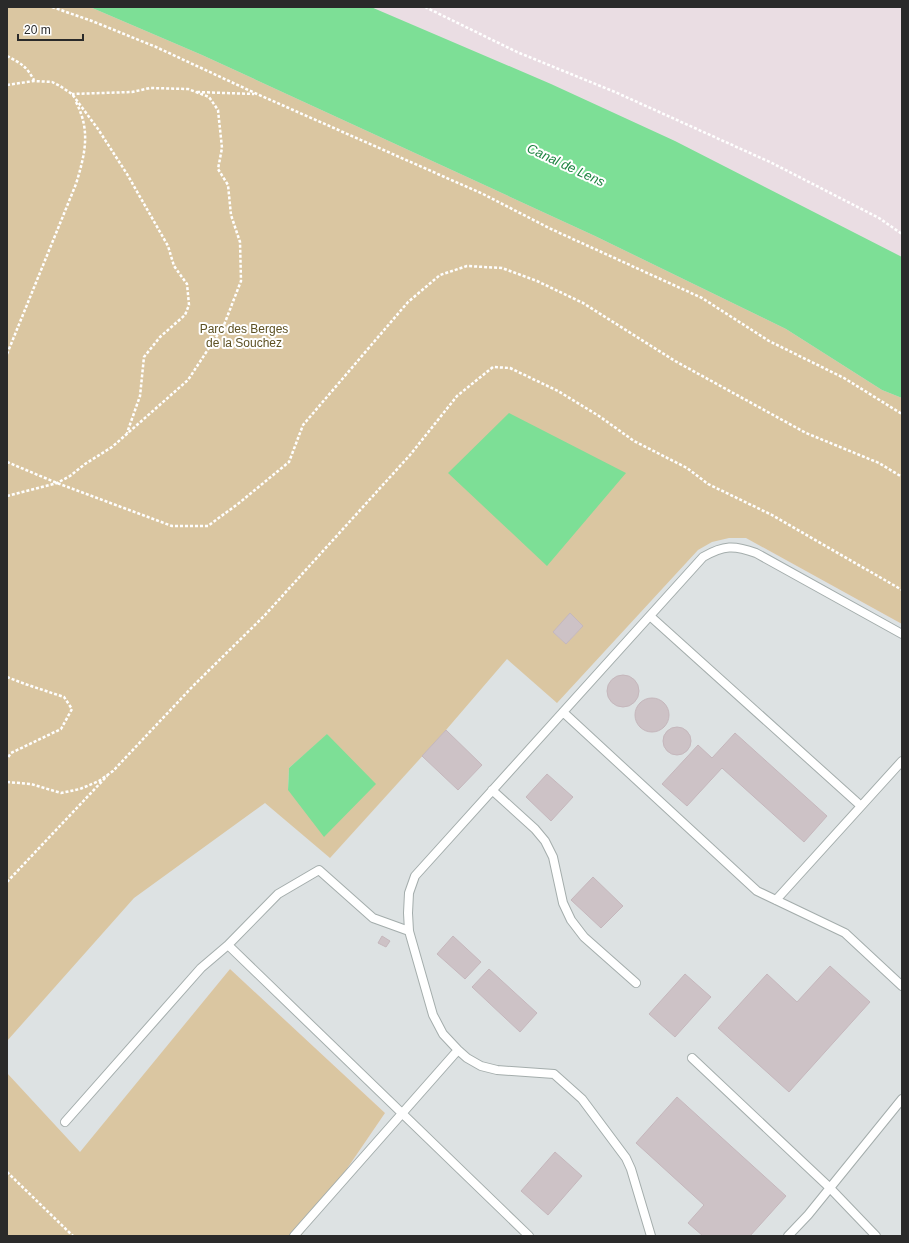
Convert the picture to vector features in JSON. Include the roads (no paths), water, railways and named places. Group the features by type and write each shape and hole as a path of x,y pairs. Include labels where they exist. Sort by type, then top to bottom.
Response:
{"lane":[{"path":"651,1236 631,1169 626,1158 582,1099 554,1074 497,1070 480,1066 467,1058 443,1034 433,1015 409,931 409,893 415,876 703,557 715,550 728,547 740,548 756,553 902,634"},
{"path":"650,616 861,806"},
{"path":"563,712 757,891 844,933 902,986"},
{"path":"776,900 902,761"},
{"path":"492,790 546,841 553,857 562,903 571,920 584,937 636,983"},
{"path":"65,1122 200,968 228,944 278,894 319,870 373,918 409,931"},
{"path":"228,944 529,1236"},
{"path":"294,1236 458,1050"},
{"path":"692,1058 830,1187 876,1236"},
{"path":"788,1236 808,1215 902,1099"}],"water":[{"name":"Canal de Lens","path":"90,7 371,7 551,84 675,141 902,257 902,398 882,390 786,329 595,236 202,55"},
{"path":"509,413 626,473 547,566 448,473"},
{"path":"327,734 376,784 324,837 288,790 289,768"}],"park label":[{"name":"Parc des Berges de la Souchez","path":"244,336"}]}
